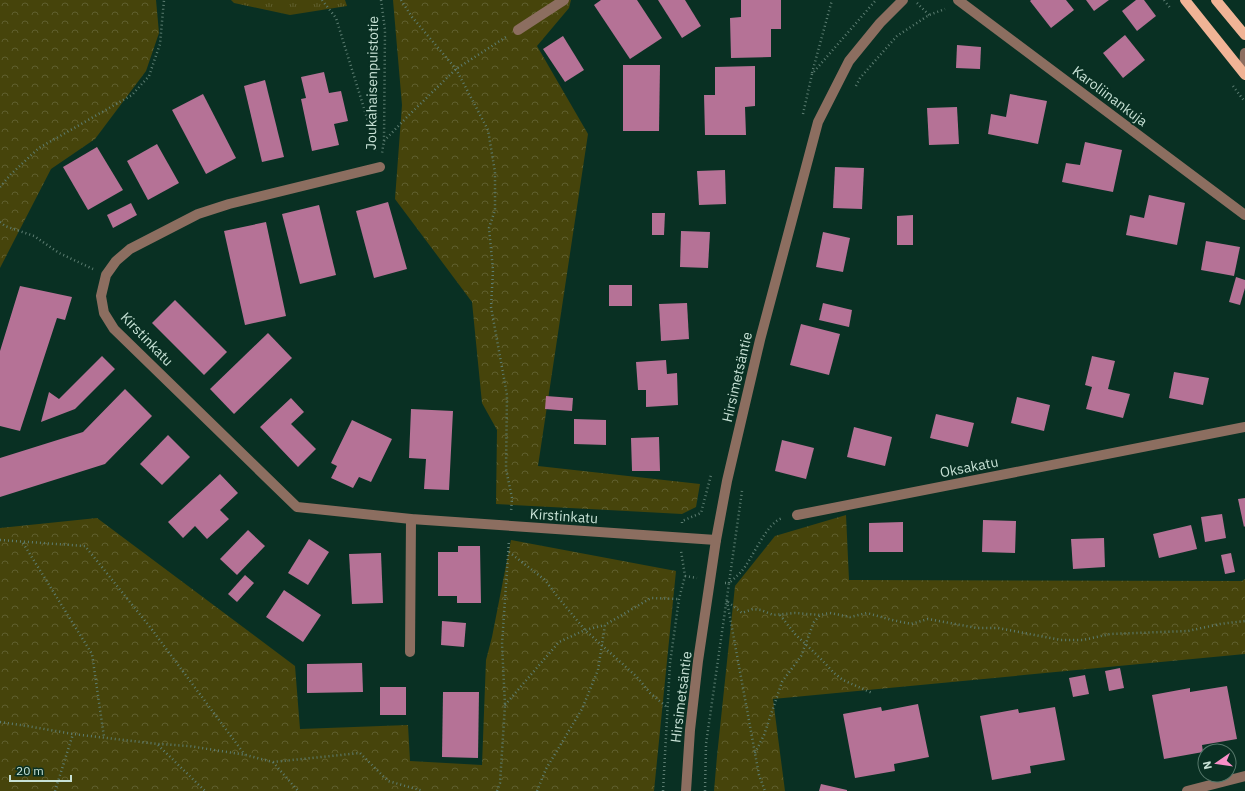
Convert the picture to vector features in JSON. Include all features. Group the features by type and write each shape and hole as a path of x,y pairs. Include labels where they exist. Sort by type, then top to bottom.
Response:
{"main road":[{"path":"1185,0 1245,74"},
{"path":"1216,0 1245,35"}],"street":[{"path":"518,30 564,0"},
{"name":"Hirsimetsäntie","path":"686,791 690,730 716,540 734,451 760,340 818,122 849,62 880,23 903,0"},
{"name":"Karoliinankuja","path":"960,2 1245,215"},
{"path":"1245,52 1245,74"},
{"name":"Kirstinkatu","path":"380,167 229,204 198,214 130,250 116,261 106,275 101,296 104,313 114,328 297,507 410,519 716,540"},
{"name":"Oksakatu","path":"797,515 1245,427"},
{"path":"410,519 410,652"},
{"path":"1187,791 1245,776"}],"path":[{"path":"0,187 11,174 39,148 132,95 150,76 160,44 164,0"},
{"path":"322,0 336,18 367,118 380,167"},
{"name":"Joukahaisenpuistotie","path":"380,167 384,141 385,30 381,0"},
{"path":"401,0 412,17 456,69 488,130 496,172 495,210 489,228 494,270 491,307 507,395 506,468 512,498 502,644 505,705 500,784 497,791"},
{"path":"812,74 832,0"},
{"path":"913,0 929,15"},
{"path":"853,90 860,78 897,36 929,15 960,2"},
{"path":"384,141 456,69 518,30"},
{"path":"0,222 5,226 34,236 59,253 106,275"},
{"path":"704,791 706,744 743,486"},
{"path":"729,583 741,572 766,533 778,519 797,515"},
{"path":"0,540 85,546 150,626 246,755"},
{"path":"22,542 92,654 104,737"},
{"path":"508,552 545,580 585,630 637,677 650,693 668,708"},
{"path":"685,576 729,583"},
{"path":"505,705 559,642 585,630 605,624 651,598 679,599"},
{"path":"727,600 742,613 753,609 761,610 773,615 795,613 830,613 850,618 868,613 911,624 928,619 977,628 998,628 1061,640 1083,640 1110,634 1188,630 1245,621"},
{"path":"727,600 759,775 765,791"},
{"path":"755,753 764,735 782,682 801,656 814,622 820,614"},
{"path":"780,615 795,634 834,673 843,680 872,693"},
{"path":"537,791 546,769 582,710 598,670 605,624"},
{"path":"0,722 73,734 158,744 189,746 246,755 273,762 360,753 388,781 424,791"},
{"path":"54,791 73,734"},
{"path":"158,744 205,791"},
{"path":"273,762 298,791"}],"green space":[{"path":"0,0 156,0 159,33 146,71 95,139 51,169 0,268"},
{"path":"231,0 345,0 347,6 290,15 234,3"},
{"path":"393,0 571,0 569,8 537,46 588,134 538,466 700,484 696,507 682,514 496,504 497,430 482,403 472,302 395,199 402,105"},
{"path":"846,515 849,580 1242,581 1245,579 1245,654 773,699 785,791 714,791 735,586 775,536"},
{"path":"97,518 295,666 300,729 408,725 410,761 482,765 486,660 511,540 676,571 654,791 0,791 0,528"}],"building":[{"path":"601,0 637,0 662,38 630,59 594,5"},
{"path":"658,0 685,0 701,26 682,38"},
{"path":"741,0 781,0 781,29 771,29 771,57 731,58 730,18 741,17"},
{"path":"1066,0 1074,10 1051,28 1030,1"},
{"path":"1086,0 1109,0 1094,11"},
{"path":"1136,0 1144,0 1156,16 1137,31 1122,11"},
{"path":"1125,35 1145,60 1123,78 1103,53"},
{"path":"563,36 584,70 565,82 543,49"},
{"path":"957,45 981,47 980,69 956,68"},
{"path":"623,65 660,65 659,131 623,131"},
{"path":"755,66 755,106 745,107 746,135 705,135 704,95 715,95 715,67"},
{"path":"324,72 329,93 341,91 348,121 334,124 339,145 312,151 301,99 306,98 301,77"},
{"path":"265,80 284,157 262,162 244,86"},
{"path":"203,94 236,158 206,174 172,110"},
{"path":"1010,94 1047,101 1038,144 988,134 991,114 1006,117"},
{"path":"957,107 959,144 929,145 927,108"},
{"path":"1085,142 1122,150 1113,192 1062,182 1066,163 1080,165"},
{"path":"157,144 179,183 148,200 127,161"},
{"path":"97,147 123,190 88,210 63,167"},
{"path":"835,167 864,168 862,209 833,208"},
{"path":"725,170 726,204 699,205 697,171"},
{"path":"1149,195 1185,203 1177,245 1126,235 1130,215 1144,218"},
{"path":"388,202 407,269 374,278 356,211"},
{"path":"131,203 137,215 113,228 107,215"},
{"path":"319,205 336,275 300,284 282,214"},
{"path":"652,213 665,213 664,235 652,235"},
{"path":"913,215 913,245 897,245 897,216"},
{"path":"266,222 286,316 245,325 224,231"},
{"path":"681,231 710,232 708,268 680,267"},
{"path":"823,232 850,238 843,272 816,267"},
{"path":"1206,241 1240,247 1234,276 1201,270"},
{"path":"1236,277 1245,280 1245,288 1240,305 1229,302"},
{"path":"609,285 632,285 632,306 609,306"},
{"path":"20,286 72,297 65,320 57,318 20,431 0,426 0,351"},
{"path":"175,300 227,352 204,375 152,323"},
{"path":"687,303 689,339 661,341 659,304"},
{"path":"823,303 852,310 849,327 819,320"},
{"path":"801,324 840,334 829,375 790,365"},
{"path":"268,333 292,358 234,414 210,389"},
{"path":"102,356 115,369 75,409 41,422 49,392 59,399"},
{"path":"1092,356 1115,361 1108,389 1130,394 1123,418 1086,409 1092,387 1085,385"},
{"path":"666,360 667,374 677,373 678,405 646,407 646,390 638,390 636,362"},
{"path":"1174,372 1209,378 1203,405 1169,398"},
{"path":"125,389 152,416 105,464 0,497 0,458 83,432"},
{"path":"546,396 573,398 572,411 545,409"},
{"path":"1017,397 1050,405 1044,431 1011,423"},
{"path":"291,398 304,412 291,424 316,449 298,467 260,427"},
{"path":"411,409 453,411 449,490 424,489 426,459 409,458"},
{"path":"936,414 974,423 968,447 930,438"},
{"path":"574,419 606,420 606,445 574,444"},
{"path":"352,420 392,439 371,482 359,477 353,488 331,478 337,466 331,463"},
{"path":"854,427 892,437 885,466 847,457"},
{"path":"168,435 190,457 162,485 140,464"},
{"path":"659,437 660,471 632,471 631,438"},
{"path":"782,440 814,448 806,479 775,471"},
{"path":"220,474 238,493 220,510 229,519 207,539 195,526 183,538 168,522"},
{"path":"1245,498 1245,526 1244,527 1238,499"},
{"path":"1222,514 1226,538 1205,542 1201,517"},
{"path":"983,520 1016,521 1015,553 982,552"},
{"path":"903,522 903,552 869,552 869,523"},
{"path":"1191,525 1197,549 1159,558 1153,534"},
{"path":"248,530 265,546 237,575 220,559"},
{"path":"1104,538 1105,567 1073,569 1071,539"},
{"path":"309,539 329,552 308,585 288,573"},
{"path":"458,546 480,546 481,603 457,603 457,596 438,596 438,552 458,552"},
{"path":"381,553 383,603 352,604 349,554"},
{"path":"1231,553 1235,572 1225,574 1221,555"},
{"path":"245,575 254,583 237,602 228,594"},
{"path":"284,590 321,615 303,642 266,617"},
{"path":"442,621 466,623 464,647 441,645"},
{"path":"362,663 363,692 307,693 307,664"},
{"path":"1120,668 1124,688 1109,691 1105,671"},
{"path":"1085,675 1089,694 1073,697 1069,678"},
{"path":"1227,686 1237,739 1214,743 1197,743 1197,753 1164,759 1152,695 1190,688 1190,692"},
{"path":"380,687 406,687 406,715 380,715"},
{"path":"443,692 479,692 478,758 442,757"},
{"path":"918,704 929,757 894,764 895,771 855,778 843,714 881,707 882,711"},
{"path":"1055,707 1065,760 1030,766 1031,773 992,780 980,716 1018,709 1019,713"},
{"path":"821,784 847,790 847,791 819,791"}]}
